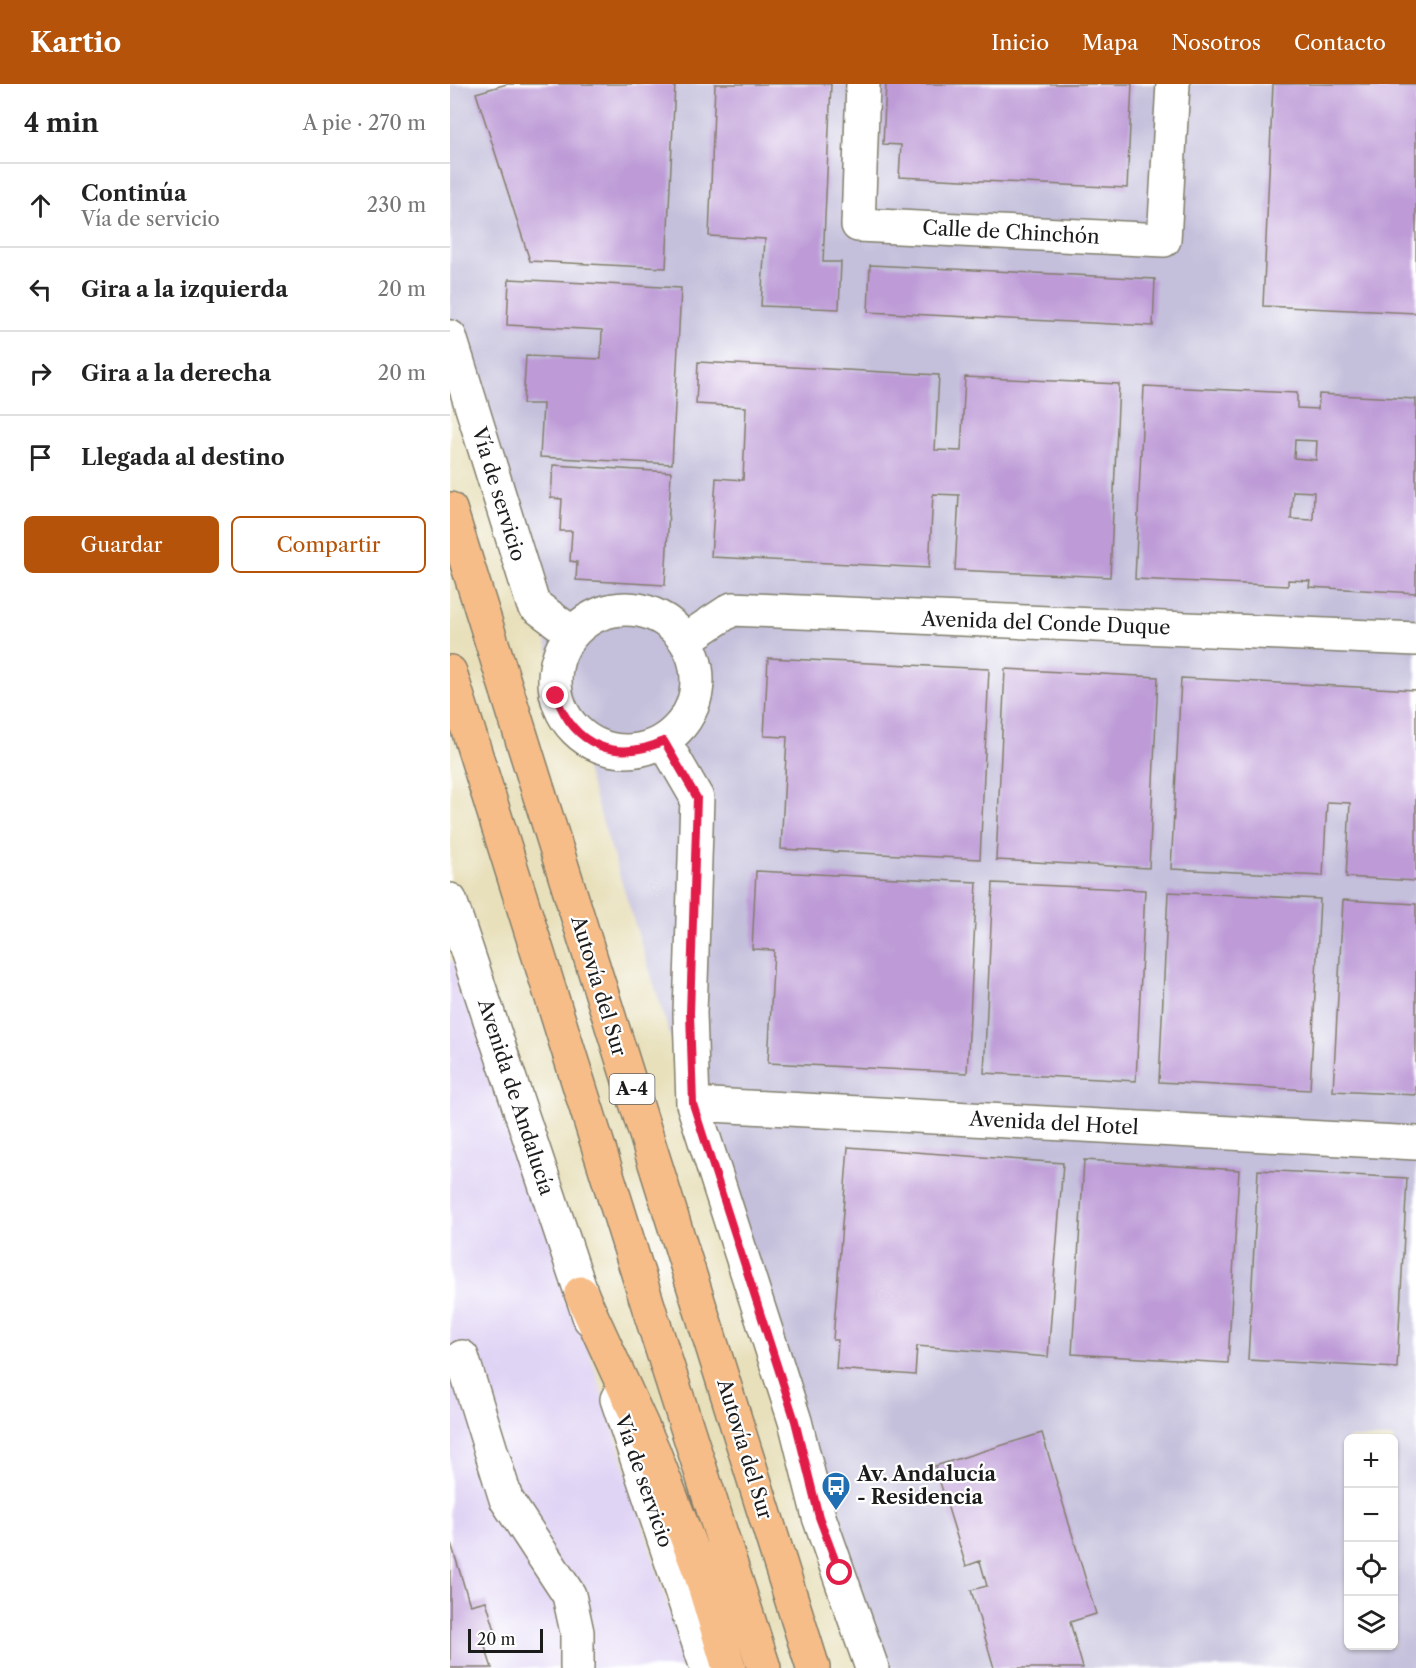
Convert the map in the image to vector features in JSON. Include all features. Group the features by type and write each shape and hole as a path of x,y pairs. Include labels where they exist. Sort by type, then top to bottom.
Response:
{"highway":[{"name":"Autovía del Sur","path":"450,509 813,1668"},
{"name":"A-4","path":"450,672 764,1668"},
{"path":"581,1293 653,1450 700,1572 729,1668"}],"street":[{"name":"Calle de Chinchón","path":"863,84 858,225 1164,240 1173,84"},
{"name":"Vía de servicio","path":"450,337 534,604 572,633"},
{"path":"631,609 652,614 670,625 685,640 696,667 696,695 689,713 678,729 664,741 648,748 632,751 615,750 598,746 571,726 559,704 554,679 556,662 562,647 572,633 589,619 609,611 631,609"},
{"name":"Avenida del Conde Duque","path":"685,640 732,609 1416,639"},
{"path":"664,741 697,798 690,1013 693,1104 795,1421 819,1517 872,1668"},
{"name":"Avenida de Andalucía","path":"450,900 581,1293"},
{"name":"Avenida del Hotel","path":"693,1104 1416,1143"},
{"name":"Vía de servicio","path":"581,1293 707,1668"},
{"path":"462,1357 506,1499 569,1595 577,1632 577,1668"}],"shaded area":[{"path":"450,84 1416,84 1416,1668 870,1668 496,485 450,328"},
{"path":"465,956 687,1668 450,1668 450,962"}],"building":[{"path":"507,84 675,84 666,268 530,261 476,93"},
{"path":"715,84 831,84 823,262 841,262 839,309 761,306 765,239 709,236"},
{"path":"886,84 1132,84 1127,188 899,177 901,145 883,144"},
{"path":"1273,84 1416,84 1416,313 1263,306"},
{"path":"870,265 1155,279 1153,326 868,312"},
{"path":"509,279 681,288 672,464 540,457 543,404 523,404 526,356 601,359 602,330 507,325"},
{"path":"698,362 939,375 935,450 961,451 965,377 1119,384 1110,577 955,570 959,495 933,494 929,568 711,557 716,478 743,480 746,407 696,404"},
{"path":"1144,386 1297,393 1297,408 1318,409 1319,394 1416,399 1416,593 1309,587 1310,581 1288,580 1288,586 1135,579","holes":["1295,440 1317,441 1316,460 1294,458","1293,491 1314,492 1313,520 1291,519"]},
{"path":"553,465 671,472 665,585 576,580 577,562 570,561 572,531 560,531 562,499 551,498"},
{"path":"768,658 989,669 980,859 781,849 787,737 764,736"},
{"path":"1005,669 1158,677 1149,868 996,860"},
{"path":"1181,678 1416,690 1416,881 1346,877 1350,803 1327,802 1323,876 1171,869"},
{"path":"756,871 977,882 967,1073 768,1063 774,950 752,949"},
{"path":"993,883 1145,890 1136,1081 984,1073"},
{"path":"1168,892 1320,899 1310,1090 1159,1082"},
{"path":"1343,900 1416,904 1416,1095 1333,1091"},
{"path":"848,1147 1063,1163 1048,1357 917,1346 915,1375 836,1369 838,1340 833,1340"},
{"path":"1084,1160 1239,1170 1228,1363 1072,1354"},
{"path":"1258,1170 1407,1178 1397,1368 1248,1360"},
{"path":"1042,1433 1096,1614 1070,1622 1083,1668 994,1668 971,1590 987,1586 980,1561 966,1566 935,1466"},
{"path":"450,1540 470,1605 486,1601 498,1640 484,1644 492,1668 450,1668"}],"place":[{"name":"Av. Andalucía - Residencia","path":"836,1512"}],"route":[{"path":"556,696 571,726 598,746 632,751 648,748 664,741 697,798 690,1013 693,1104 795,1421 819,1517 840,1573"}]}
